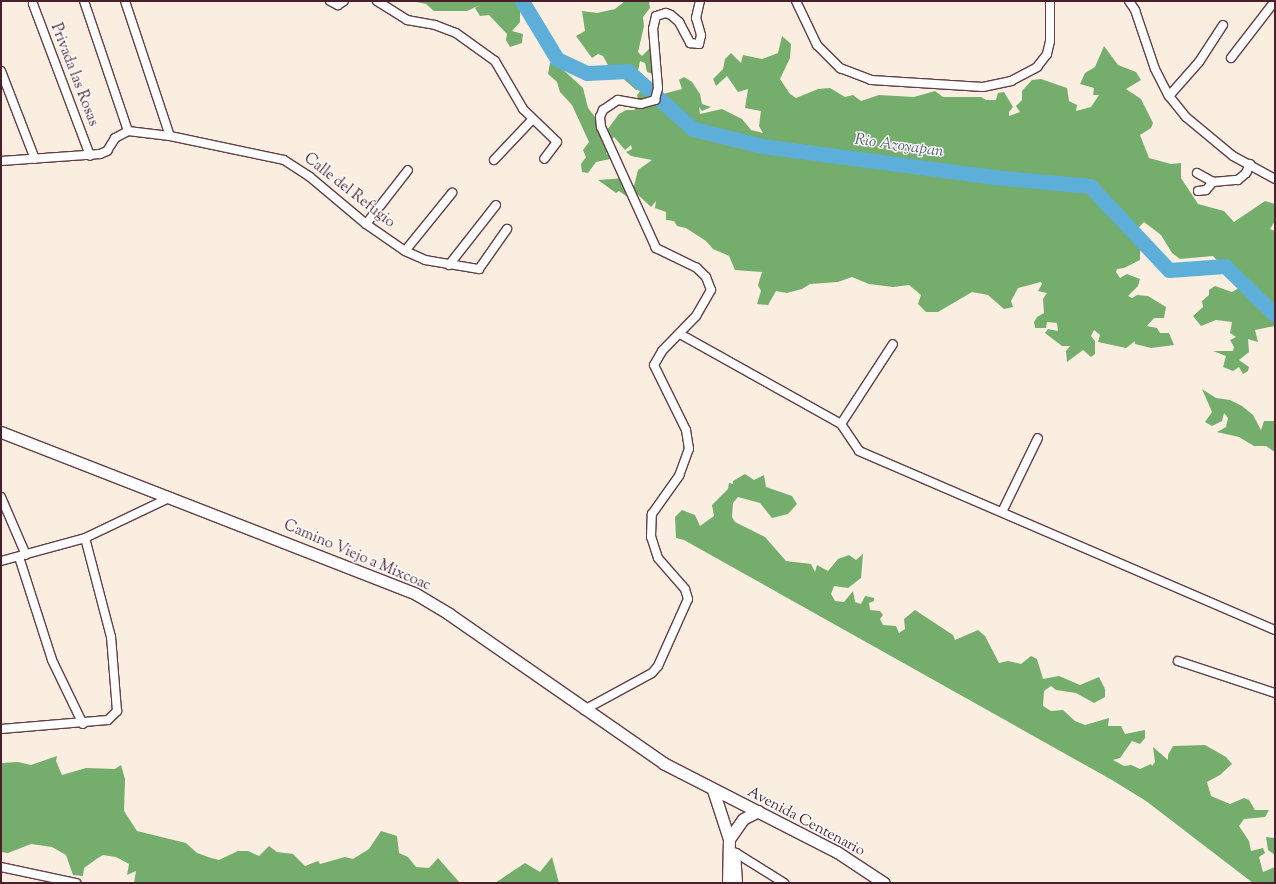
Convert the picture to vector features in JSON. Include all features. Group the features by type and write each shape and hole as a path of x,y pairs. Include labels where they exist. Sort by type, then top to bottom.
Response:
{"main road":[{"name":"Camino Viejo a Mixcoac","path":"1,432 171,497 416,594 449,614 584,710 663,763 713,790"},
{"name":"Avenida Centenario","path":"713,790 758,811 837,852 884,883"},
{"path":"713,790 732,853 728,883"},
{"path":"729,839 736,825 758,811"}],"street":[{"path":"1,161 90,156 104,153 115,138 128,131 84,1"},
{"path":"125,1 170,136"},
{"path":"330,1 338,4 344,1"},
{"path":"377,1 407,20 435,25 456,33 483,51 500,68 523,109 532,120 557,142 544,159"},
{"path":"584,710 652,673 687,604 685,589 658,558 651,537 650,526 655,508 684,467 689,449 681,418 661,383 654,365 662,351 680,334 707,301 711,290 709,284 697,268 656,248 601,127 600,117 603,110 618,100 641,104 655,100 658,88 653,29 656,16 666,13 671,15 679,22 690,43 699,44 701,35 696,18 700,1"},
{"path":"796,1 818,45 840,68 871,80 983,87 1011,81 1036,67 1047,54 1050,41 1050,1"},
{"path":"1129,1 1135,10 1155,69 1169,96 1186,117 1233,156 1250,164 1275,180"},
{"path":"1231,58 1275,1"},
{"name":"Privada las Rosas","path":"33,4 90,156"},
{"path":"1169,96 1199,62 1223,25"},
{"path":"1,71 35,159"},
{"path":"494,160 532,120"},
{"name":"Calle del Refugio","path":"128,131 170,136 284,160 310,177 366,224 404,252 425,260 479,269 507,228"},
{"path":"1197,174 1213,182 1238,180 1246,173 1250,164"},
{"path":"366,224 408,170"},
{"path":"1198,190 1206,190 1213,182"},
{"path":"404,252 452,193"},
{"path":"450,265 496,205"},
{"path":"680,334 841,424 859,451 1275,630"},
{"path":"841,424 893,344"},
{"path":"1002,512 1038,438"},
{"path":"1,497 23,556 52,660 83,724"},
{"path":"1,561 85,538 171,497"},
{"path":"1,729 83,724 108,720 117,711 111,637 85,538"},
{"path":"1178,661 1275,693"},
{"path":"732,853 738,883"},
{"path":"732,853 784,883"},
{"path":"1,867 76,883"}],"green space":[{"path":"412,1 520,1 520,22 512,31 523,34 522,43 510,47 506,40 507,34 489,15 480,16 475,8 480,5 467,11 434,11 426,4"},
{"path":"625,1 649,1 650,8 643,17 644,26 638,52 642,56 650,48 658,49 661,59 653,74 647,72 645,63 640,61 636,82 646,80 656,93 663,94 682,89 679,80 684,77 692,82 700,94 702,104 711,107 702,111 699,107 700,114 722,109 742,119 751,130 763,133 759,126 761,111 745,108 748,89 738,92 727,76 716,86 713,79 723,69 725,59 731,53 741,63 743,55 762,59 778,53 782,36 791,44 790,58 780,79 790,94 796,98 818,89 830,88 845,97 853,95 861,101 879,95 914,97 935,91 943,97 981,97 986,100 996,100 998,93 1004,92 1013,107 1009,112 1009,116 1020,112 1016,106 1022,100 1022,91 1032,80 1041,79 1067,88 1069,101 1077,105 1076,111 1091,107 1099,95 1093,95 1094,88 1080,84 1085,73 1095,67 1104,46 1118,65 1136,72 1141,80 1126,89 1141,99 1153,123 1151,128 1140,135 1149,158 1171,164 1181,163 1181,178 1198,204 1224,211 1234,222 1265,201 1275,204 1275,221 1270,229 1275,231 1275,326 1255,330 1258,342 1248,339 1249,352 1239,360 1249,367 1248,371 1243,374 1239,367 1233,371 1223,367 1226,356 1213,351 1233,351 1234,347 1230,340 1236,337 1230,333 1232,322 1216,320 1201,326 1193,316 1203,307 1202,301 1209,295 1209,290 1215,286 1232,292 1251,281 1233,277 1213,256 1180,259 1172,253 1161,235 1144,222 1136,230 1143,244 1143,249 1140,251 1140,260 1124,268 1117,269 1116,272 1120,278 1127,274 1140,279 1138,286 1128,296 1132,298 1137,295 1148,296 1166,307 1164,318 1154,318 1147,326 1157,328 1160,333 1169,333 1174,345 1151,348 1135,344 1135,341 1126,348 1098,342 1100,335 1094,330 1091,336 1095,341 1095,354 1091,357 1083,350 1067,362 1066,351 1070,346 1062,346 1045,333 1048,329 1058,331 1057,323 1047,322 1046,328 1035,328 1034,322 1037,317 1044,313 1043,299 1047,293 1038,291 1042,284 1041,282 1018,288 1011,301 1013,307 1004,309 988,295 972,292 938,312 926,312 918,304 921,295 909,285 893,287 869,284 852,277 838,282 810,284 802,289 787,293 776,291 768,305 757,304 761,291 758,285 762,272 735,270 729,256 713,249 706,241 686,228 677,226 674,221 666,220 666,212 655,208 656,201 651,207 634,191 626,196 619,191 616,193 598,180 626,178 628,183 634,186 638,170 652,160 631,156 626,152 632,149 631,145 625,150 614,137 608,143 609,149 606,154 616,155 615,158 596,162 588,173 582,172 581,164 586,157 583,150 589,142 572,105 560,92 557,82 548,74 550,63 559,66 583,88 588,108 596,118 604,134 619,114 626,110 634,110 639,105 637,95 643,88 636,90 608,65 603,56 598,54 592,58 576,36 585,31 582,11 597,13 615,9"},
{"path":"1202,389 1216,398 1230,400 1242,406 1253,415 1261,430 1264,421 1275,421 1275,452 1266,446 1254,446 1239,437 1217,432 1226,427 1228,418 1224,413 1222,421 1212,426 1205,422 1212,412"},
{"path":"745,474 754,480 764,475 766,487 792,496 797,504 788,514 772,518 760,503 738,497 733,503 732,517 735,522 765,537 786,561 811,564 815,572 817,565 828,571 838,559 849,555 856,560 863,554 861,578 848,588 834,586 831,594 835,601 844,602 853,591 855,602 861,604 865,596 874,598 874,601 869,603 870,610 880,611 883,615 880,619 883,625 896,626 899,633 905,629 904,619 915,610 953,635 955,640 978,630 985,636 999,663 1008,661 1021,664 1031,656 1037,659 1043,679 1059,676 1080,685 1099,677 1105,689 1105,697 1094,703 1076,693 1056,690 1051,686 1044,691 1043,706 1051,711 1063,710 1075,721 1085,725 1109,718 1108,726 1121,726 1125,734 1145,730 1145,738 1140,744 1132,741 1120,758 1113,760 1124,766 1131,765 1140,769 1151,764 1152,766 1155,762 1153,747 1168,760 1168,755 1173,746 1205,745 1226,757 1232,764 1220,775 1207,782 1211,796 1230,804 1244,798 1249,800 1255,810 1269,810 1265,817 1244,819 1239,826 1249,841 1251,851 1263,848 1265,853 1259,857 1263,872 1275,867 1275,883 1253,883 1146,801 1112,780 684,540 676,538 675,517 682,510 695,515 700,526 714,516 712,505 728,489 729,483 733,484 733,481"},
{"path":"57,756 56,761 62,775 86,768 115,769 121,765 125,779 124,811 137,831 186,843 197,853 211,858 219,860 238,851 248,851 259,856 269,846 277,852 293,854 305,866 318,861 320,864 345,857 353,859 369,849 381,831 397,836 399,853 408,857 416,867 429,868 438,858 460,883 134,883 136,871 127,875 129,864 116,857 103,855 84,868 83,876 73,875 66,855 52,847 31,844 8,853 1,852 1,763 18,762 31,765"},
{"path":"1266,837 1275,838 1275,855 1268,850"},
{"path":"552,857 559,883 495,883 525,863 540,872"}],"waterway":[{"name":"Rio Azoyapan","path":"522,1 557,59 587,73 628,71 693,129 762,146 993,177 1090,186 1169,270 1225,266 1275,315"}]}
